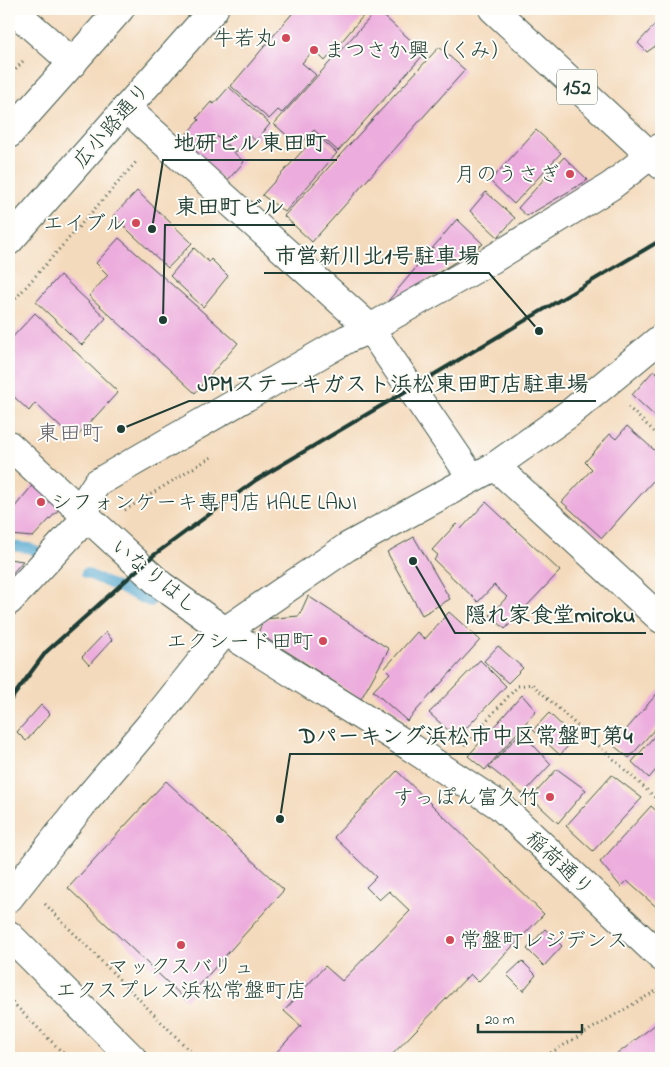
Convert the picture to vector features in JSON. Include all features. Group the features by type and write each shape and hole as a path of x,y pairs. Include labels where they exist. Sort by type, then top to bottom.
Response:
{"main road":[{"path":"12,9 74,63"},
{"path":"9,134 120,9"},
{"name":"広小路通り","path":"9,241 214,9"},
{"name":"152","path":"493,9 657,155"},
{"path":"126,108 369,327 483,472 661,619"},
{"path":"9,601 86,518 88,497 96,483 369,327 491,260 611,186 657,155"},
{"path":"9,898 82,805 161,712 225,632 347,547 483,472 570,413 661,338"},
{"path":"9,445 86,518"},
{"name":"いなりはし","path":"86,518 161,585 225,632"},
{"name":"稲荷通り","path":"225,632 500,806 661,957"},
{"path":"9,935 132,1058"}],"path":[{"path":"9,77 23,61"},
{"path":"9,306 142,155"},
{"path":"623,402 661,438"},
{"path":"443,769 518,686 532,684 661,803"},
{"path":"41,900 197,1058"},
{"path":"542,1058 661,987"},
{"path":"9,999 68,1058"}],"building":[{"path":"296,9 369,9 325,61 314,50 302,63 316,75 282,113 278,110 269,119 231,86"},
{"path":"377,10 425,53 338,151 314,130 299,146 274,124"},
{"path":"661,18 661,42 647,52 638,43"},
{"path":"439,47 465,70 312,242 284,216"},
{"path":"229,87 270,124 256,141 250,136 236,152 213,133 244,162 226,182 179,142 199,120 197,118 211,102 214,104"},
{"path":"536,130 561,153 514,204 490,181"},
{"path":"317,135 337,153 285,212 262,195"},
{"path":"564,157 588,180 527,216 518,208"},
{"path":"137,191 192,243 168,268 113,216"},
{"path":"486,192 515,218 498,237 470,211"},
{"path":"457,219 483,244 383,308 383,307"},
{"path":"119,238 238,343 195,393 89,296 108,275 96,263"},
{"path":"194,248 209,262 211,259 228,276 203,307 170,276"},
{"path":"60,275 106,318 82,345 36,302"},
{"path":"35,313 118,392 74,440 35,403 29,411 9,392 9,341"},
{"path":"654,370 661,377 661,422 632,395"},
{"path":"627,426 661,456 661,472 602,538 562,502 592,469 585,462 610,434 616,439"},
{"path":"36,481 64,504 33,537 9,535 9,514"},
{"path":"486,502 560,571 505,629 490,615 507,597 494,585 478,602 434,560 438,555 432,550 456,524 461,529"},
{"path":"414,537 450,599 422,615 387,552"},
{"path":"9,559 23,561 9,577"},
{"name":"エクシード田町","path":"308,596 389,649 361,699 258,633 264,619 299,616"},
{"path":"449,612 480,640 407,721 373,691 390,673 385,668 417,632 425,639"},
{"path":"106,632 112,640 89,665 82,657"},
{"path":"498,646 523,668 508,683 484,661"},
{"path":"480,660 506,686 457,738 429,713"},
{"path":"661,689 661,722 629,758 613,745"},
{"path":"522,695 536,711 485,770 468,756"},
{"path":"41,705 50,714 26,741 17,732"},
{"path":"549,713 575,738 560,755 533,730"},
{"path":"521,732 551,764 523,794 489,767"},
{"path":"657,733 661,737 661,764 649,778 632,762"},
{"path":"557,769 586,790 558,823 531,798"},
{"name":"常盤町レジデンス","path":"397,771 544,914 478,982 470,974 389,1058 271,1058 301,1026 284,1011 325,966 342,981 410,911 389,891 379,900 366,887 376,877 334,837"},
{"path":"612,775 642,798 593,851 566,826"},
{"name":"マックスバリュ エクスプレス浜松常盤町店","path":"166,781 284,890 186,1000 68,888"},
{"path":"651,806 661,815 661,911 627,881 621,887 600,862"},
{"path":"545,929 562,946 544,966 527,949"},
{"path":"522,961 536,975 523,991 507,975"},
{"path":"656,1024 661,1031 661,1058 612,1058"}],"waterway":[{"path":"9,546 29,548 48,557"},
{"path":"86,573 150,602"}],"railway":[{"path":"9,702 46,652 154,555 256,480 661,240"}],"place":[{"name":"牛若丸","path":"286,38"},
{"name":"まつさか興（くみ）","path":"314,50"},
{"name":"月のうさぎ","path":"570,174"},
{"name":"エイブル","path":"136,223"},
{"name":"地研ビル東田町","path":"152,229"},
{"name":"東田町ビル","path":"163,320"},
{"name":"市営新川北1号駐車場","path":"539,331"},
{"name":"JPMステーキガスト浜松東田町店駐車場","path":"121,429"},
{"name":"シフォンケーキ専門店 HALE LANI","path":"41,502"},
{"name":"隠れ家食堂miroku","path":"413,561"},
{"name":"エクシード田町","path":"323,641"},
{"name":"すっぽん富久竹","path":"550,797"},
{"name":"Dパーキング浜松市中区常盤町第4","path":"280,819"},
{"name":"常盤町レジデンス","path":"450,940"},
{"name":"マックスバリュ エクスプレス浜松常盤町店","path":"181,945"}],"district":[{"name":"東田町","path":"70,432"}]}
